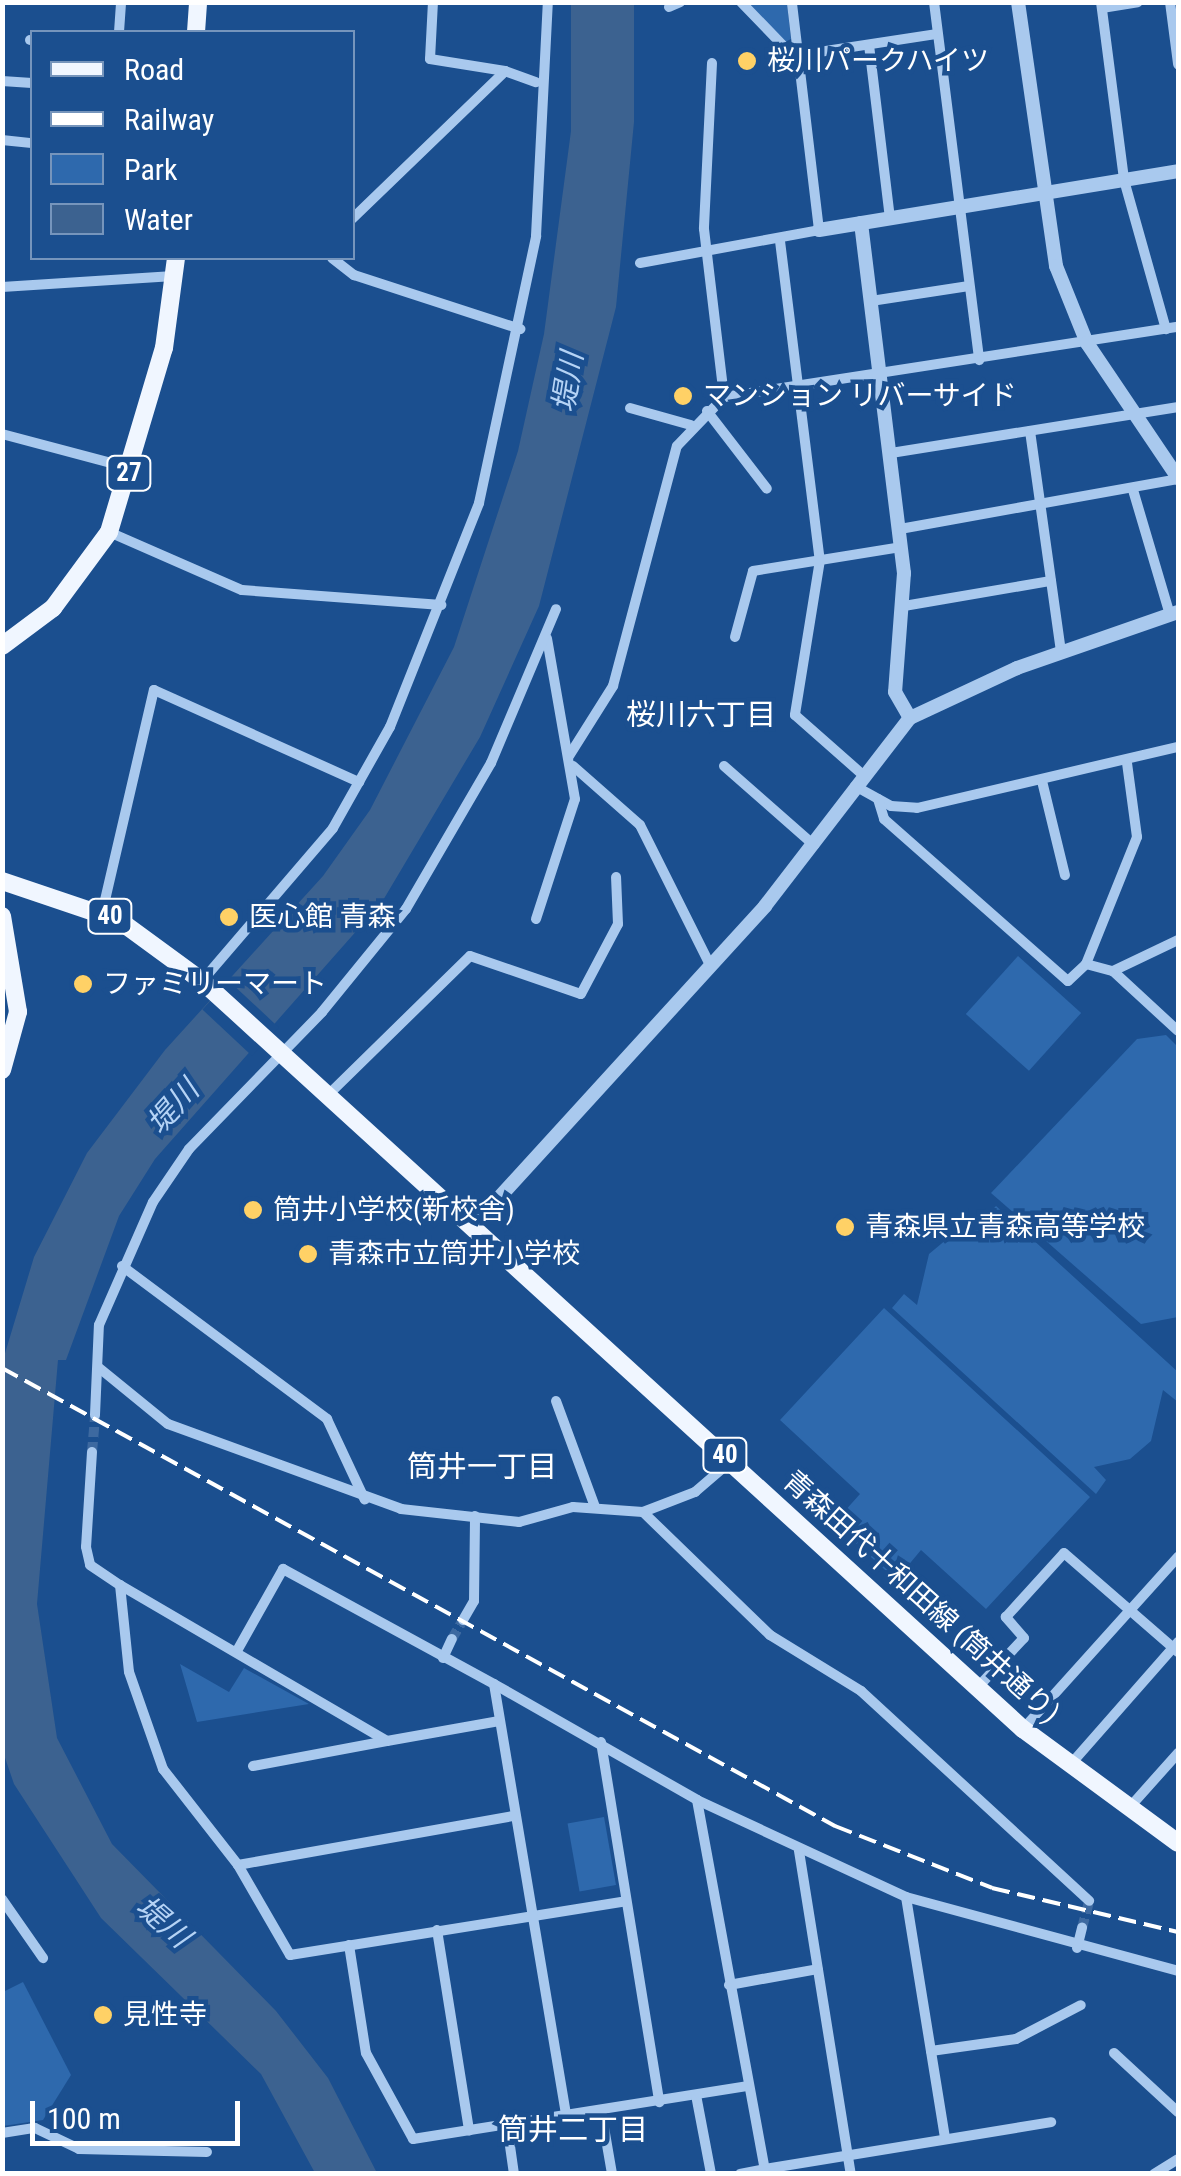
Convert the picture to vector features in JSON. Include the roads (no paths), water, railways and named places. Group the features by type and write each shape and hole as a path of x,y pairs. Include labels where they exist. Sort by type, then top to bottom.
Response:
{"main road":[{"path":"196,30 198,2"},
{"name":"27","path":"2,646 53,608 109,532 130,468 175,267"},
{"name":"青森田代十和田線 (筒井通り)","path":"2,881 102,912 204,983 1023,1729 1068,1767 1178,1842"},
{"path":"2,916 18,1012 2,1070"}],"street":[{"path":"119,30 120,2"},
{"path":"432,2 430,59 505,71 536,82"},
{"path":"204,983 310,863 359,782 441,605 480,503 520,329 546,145 548,2"},
{"path":"741,2 798,56"},
{"path":"792,2 819,230"},
{"path":"934,2 978,360"},
{"path":"900,530 1042,508 1178,479 1087,343 1040,193 1018,2"},
{"path":"1138,2 1101,5 1124,180 1166,329"},
{"path":"1170,2 1178,64"},
{"path":"798,56 938,34"},
{"path":"869,46 890,218"},
{"path":"712,63 706,252 724,397"},
{"path":"355,216 505,71"},
{"path":"2,80 30,83"},
{"path":"2,140 30,142"},
{"path":"640,263 1178,171"},
{"path":"861,223 902,546 904,606 895,692 910,718"},
{"path":"780,242 820,560 795,715 878,799 884,819 1064,982 1086,964 1138,831 1126,764"},
{"path":"335,260 354,275 520,329"},
{"path":"2,287 175,267"},
{"path":"871,301 969,286"},
{"path":"571,761 608,700 676,446 691,425 724,397 800,389 1178,327"},
{"path":"891,453 1178,407"},
{"path":"630,408 691,425"},
{"path":"707,411 767,489"},
{"path":"1030,431 1061,651"},
{"path":"2,434 130,468"},
{"path":"474,1225 711,967 814,845 859,780 910,718 1061,651 1174,614 1133,490"},
{"path":"109,532 242,590 441,605"},
{"path":"735,637 750,574 902,546"},
{"path":"904,606 1051,581"},
{"path":"95,1414 95,1342 122,1266 189,1149 368,960 433,867 546,638 556,609"},
{"path":"536,919 573,824 571,761 546,638"},
{"path":"102,912 154,690 359,782"},
{"path":"878,799 916,808 1126,764 1178,747"},
{"path":"571,761 640,825 711,967"},
{"path":"724,766 814,845"},
{"path":"1042,781 1065,874"},
{"path":"327,1096 470,956 582,994 618,924 616,877"},
{"path":"1113,971 1178,940"},
{"path":"1086,964 1113,971 1178,1032"},
{"path":"122,1266 327,1419 365,1500"},
{"path":"98,1367 168,1424 365,1500 519,1522 595,1507 643,1512 695,1492 731,1461"},
{"path":"556,1401 595,1507"},
{"path":"92,1452 86,1547 90,1565 238,1649 387,1741"},
{"path":"643,1512 770,1636 861,1691 1089,1901"},
{"path":"464,1620 474,1601 475,1516"},
{"path":"978,1687 1024,1638 1006,1617 1064,1553 1177,1647 1068,1767"},
{"path":"1023,1729 1178,1557"},
{"path":"238,1649 283,1569 600,1742 697,1800 799,1850 906,1897 1077,1948 1178,1971"},
{"path":"120,1585 129,1672 163,1769 238,1865 290,1956 626,1902"},
{"path":"443,1658 452,1640"},
{"path":"494,1684 566,2115"},
{"path":"253,1766 499,1721"},
{"path":"600,1742 659,2102"},
{"path":"1127,1810 1178,1753"},
{"path":"697,1800 765,2169"},
{"path":"238,1865 514,1816"},
{"path":"799,1850 851,2174"},
{"path":"906,1897 945,2139"},
{"path":"2,1899 43,1958"},
{"path":"1077,1948 1082,1928"},
{"path":"437,1930 469,2130"},
{"path":"349,1945 366,2053 413,2138 747,2086"},
{"path":"729,1984 818,1969"},
{"path":"931,2051 1016,2038 1081,2005"},
{"path":"1114,2053 1178,2112"},
{"path":"696,2095 710,2174"},
{"path":"600,2110 612,2174"},
{"path":"740,2174 1051,2122"},
{"path":"508,2124 514,2174"},
{"path":"2,2133 35,2128 79,2149 207,2152"},
{"path":"1154,2174 1178,2159"}],"water":[{"name":"堤川","path":"571,3 634,3 634,122 616,307 539,606 480,737 382,902 155,1159 119,1216 66,1360 58,1360 37,1604 57,1738 112,1844 276,2011 328,2078 377,2173 315,2173 261,2074 101,1918 14,1784 2,1749 3,1360 34,1257 87,1153 165,1050 323,876 370,810 454,647 518,451 544,334 571,131"}],"tunnel":[{"path":"92,1452 95,1415"},
{"path":"452,1639 463,1620"},
{"path":"1082,1928 1089,1901"}],"railway":[{"path":"2,1368 835,1826 992,1888 1178,1932"}],"place":[{"name":"桜川パークハイツ","path":"747,61"},
{"name":"マンション リバーサイド","path":"683,396"},
{"name":"医心館 青森","path":"229,917"},
{"name":"ファミリーマート","path":"83,984"},
{"name":"筒井小学校(新校舎)","path":"253,1210"},
{"name":"青森県立青森高等学校","path":"845,1227"},
{"name":"青森市立筒井小学校","path":"308,1254"},
{"name":"見性寺","path":"103,2015"}],"district":[{"name":"桜川六丁目","path":"701,715"},
{"name":"筒井一丁目","path":"482,1467"},
{"name":"筒井二丁目","path":"573,2130"}]}
